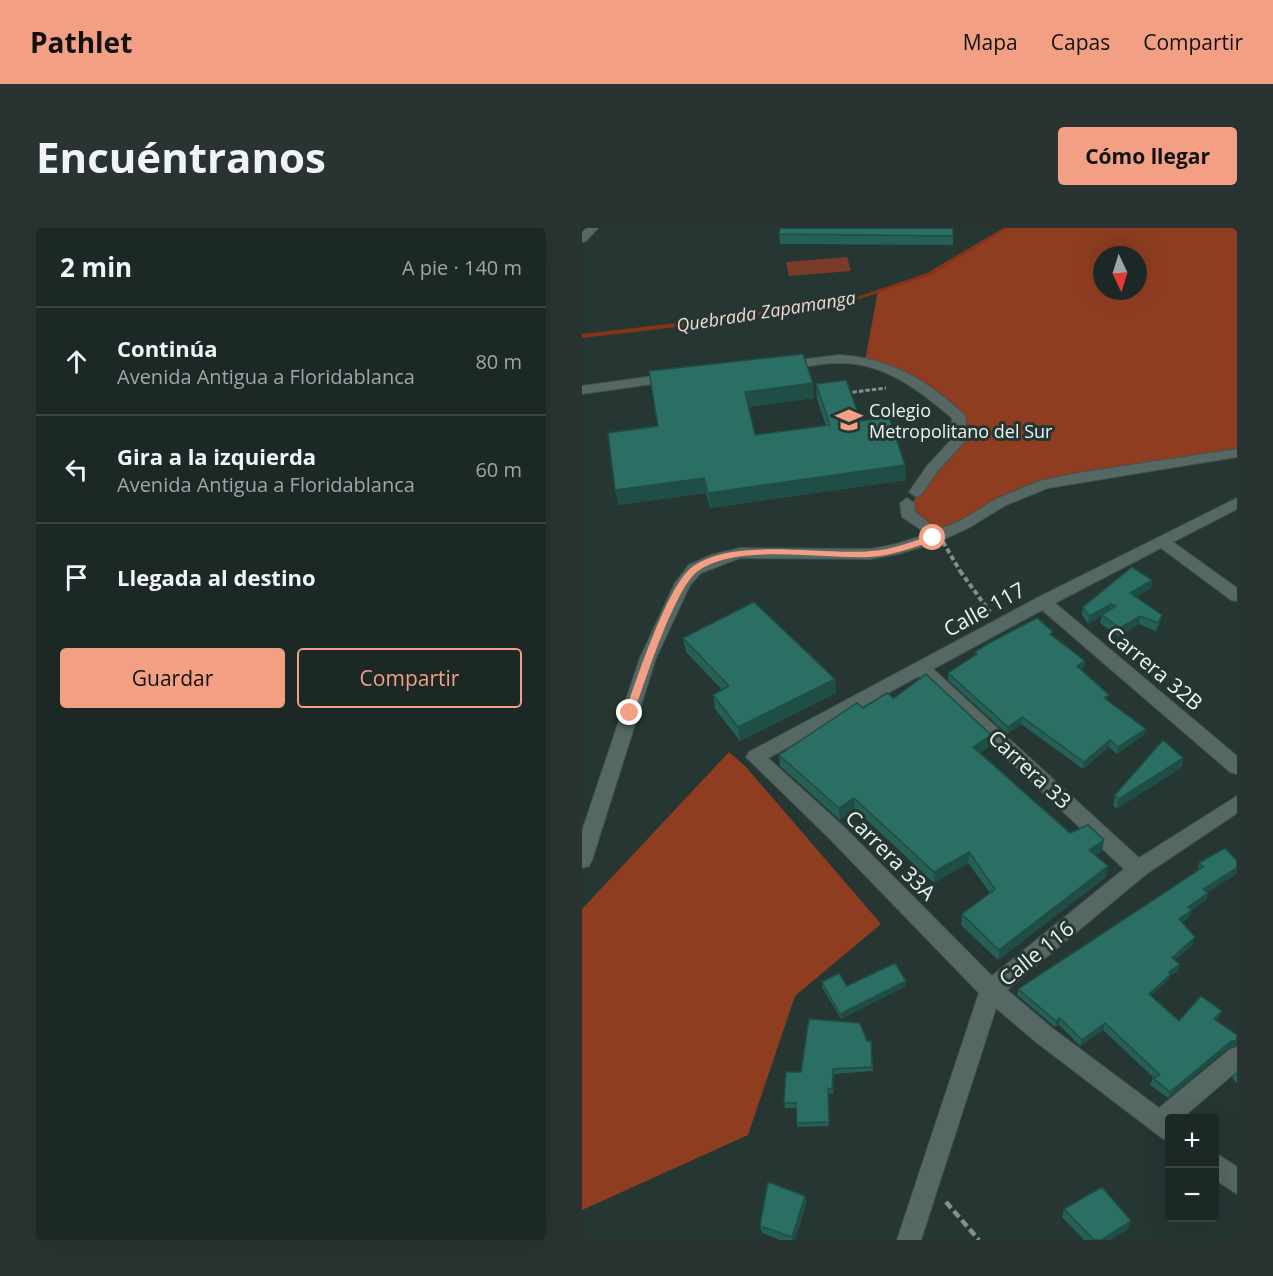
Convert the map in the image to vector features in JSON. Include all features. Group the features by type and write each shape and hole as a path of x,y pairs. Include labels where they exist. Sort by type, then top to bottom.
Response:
{"street":[{"path":"582,239 592,228"},
{"path":"767,368 839,359 865,361 902,373 959,417 958,441 932,469 912,498 908,514 930,527"},
{"path":"582,390 692,375"},
{"path":"582,860 648,658 683,583 694,569 717,559 740,553 871,554 898,549 954,529 1001,502 1044,484 1237,453"},
{"name":"Calle 117","path":"755,756 922,669 1043,602 1237,503"},
{"path":"1161,541 1237,596"},
{"name":"Carrera 32B","path":"1043,602 1237,767"},
{"name":"Carrera 33","path":"922,669 1138,869"},
{"name":"Carrera 33A","path":"755,756 837,833 991,990"},
{"name":"Calle 116","path":"909,1240 991,990 1138,869 1237,803"},
{"path":"991,990 1044,1035 1165,1126"},
{"path":"1178,1114 1237,1057"},
{"path":"1219,1167 1237,1182"}],"path":[{"path":"838,394 917,384"},
{"path":"930,527 1000,626"},
{"path":"928,1182 979,1240"}],"shaded area":[{"path":"1006,228 1237,228 1237,453 1044,484 933,538 907,514 918,492 958,441 959,417 902,373 865,361 878,291 929,274"},
{"path":"847,257 851,271 789,276 786,262"},
{"path":"729,752 746,767 881,924 795,996 748,1135 582,1210 582,909"}],"building":[{"path":"780,228 953,228 953,236 779,234"},
{"path":"803,354 813,383 745,392 755,435 830,425 816,384 846,380 861,421 889,417 905,465 708,493 704,478 615,490 608,433 658,426 649,371"},
{"path":"1132,567 1152,580 1130,593 1162,615 1158,623 1140,616 1120,628 1102,615 1116,606 1111,604 1089,616 1083,607"},
{"path":"754,602 835,679 738,727 713,695 729,686 683,638"},
{"path":"1037,618 1053,632 1050,634 1085,661 1077,666 1109,695 1104,698 1146,729 1118,747 1110,740 1084,762 1022,717 1008,727 948,673 991,642"},
{"path":"926,674 991,735 973,747 1070,833 1088,825 1104,840 1089,850 1108,866 999,950 962,914 995,889 969,852 934,872 854,798 839,808 779,755 857,703 863,708 887,693 894,698"},
{"path":"1163,740 1183,758 1119,799 1115,795"},
{"path":"1225,848 1237,861 1237,868 1203,889 1208,893 1188,907 1192,910 1179,919 1195,937 1172,958 1180,964 1169,972 1171,974 1149,994 1179,1021 1201,996 1222,1011 1214,1019 1237,1035 1237,1040 1230,1042 1170,1092 1153,1078 1160,1075 1105,1023 1082,1040 1060,1018 1056,1021 1018,989 1203,867 1199,863"},
{"path":"895,963 906,981 840,1014 822,982 839,973 847,986"},
{"path":"809,1019 860,1023 867,1041 871,1041 872,1067 833,1069 832,1090 828,1088 829,1122 797,1123 796,1103 784,1103 786,1072 801,1072"},
{"path":"768,1182 805,1196 792,1237 760,1226"},
{"path":"1102,1187 1131,1221 1101,1240 1094,1240 1064,1209"}],"waterway":[{"name":"Quebrada Zapamanga","path":"582,336 712,321 858,298 929,274 1006,228"}],"place":[{"name":"Colegio Metropolitano del Sur","path":"849,420"}],"route":[{"path":"630,713 648,658 683,583 694,569 717,559 740,553 871,554 898,549 933,538"}]}
